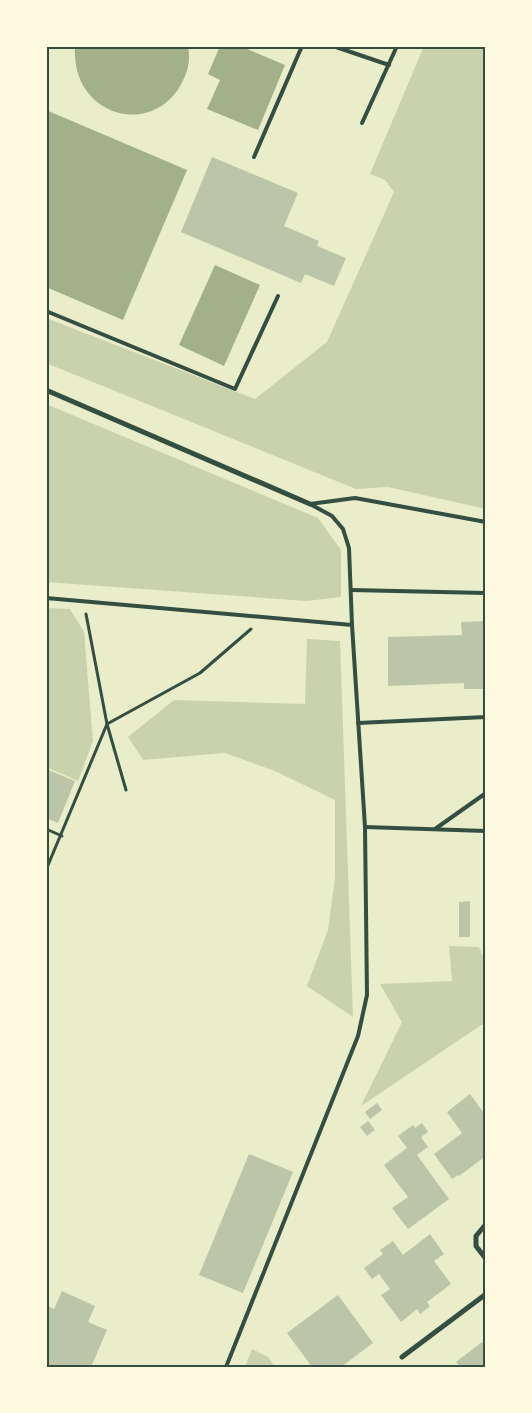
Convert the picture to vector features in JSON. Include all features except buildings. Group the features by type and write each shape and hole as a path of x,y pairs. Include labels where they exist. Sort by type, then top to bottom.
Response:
{"street":[{"path":"46,390 310,504"},
{"path":"486,1224 476,1236 476,1246 486,1259"},
{"path":"402,1357 486,1294"}],"lane":[{"path":"254,157 302,46"},
{"path":"333,46 389,65"},
{"path":"362,123 397,46"},
{"path":"46,311 235,389 278,296"},
{"path":"310,504 355,498 486,522"},
{"path":"226,1367 358,1036 367,995 365,828 352,626 350,548 343,530 332,516 310,504"},
{"path":"351,590 486,593"},
{"path":"46,598 352,626"},
{"path":"358,723 486,717"},
{"path":"435,830 486,793"},
{"path":"365,828 486,831"}],"path":[{"path":"84,601 107,724 126,790"},
{"path":"46,870 62,836 95,749 107,724 200,673 264,618"},
{"path":"46,829 62,836"}],"shaded area":[{"path":"75,46 188,46 189,61 186,73 173,96 156,109 137,114 118,113 101,105 86,91 77,71"},
{"path":"220,46 240,46 285,65 258,130 207,109 220,80 208,74"},
{"path":"424,46 486,46 486,509 388,487 356,489 46,363 46,318 255,399 327,342 394,192 385,180 370,174"},
{"path":"46,110 187,170 123,320 46,287"},
{"path":"215,265 260,285 224,366 179,345"},
{"path":"46,404 318,518 341,550 341,597 307,601 46,582"},
{"path":"46,608 70,609 84,632 93,741 78,781 46,767"},
{"path":"307,639 340,641 353,1017 307,986 328,930 335,878 335,800 275,771 225,753 143,760 128,737 174,700 305,704"},
{"path":"449,946 479,947 486,964 486,1024 481,1025 361,1106 402,1022 380,984 452,981"},
{"path":"252,1349 268,1357 275,1367 245,1367"}]}
